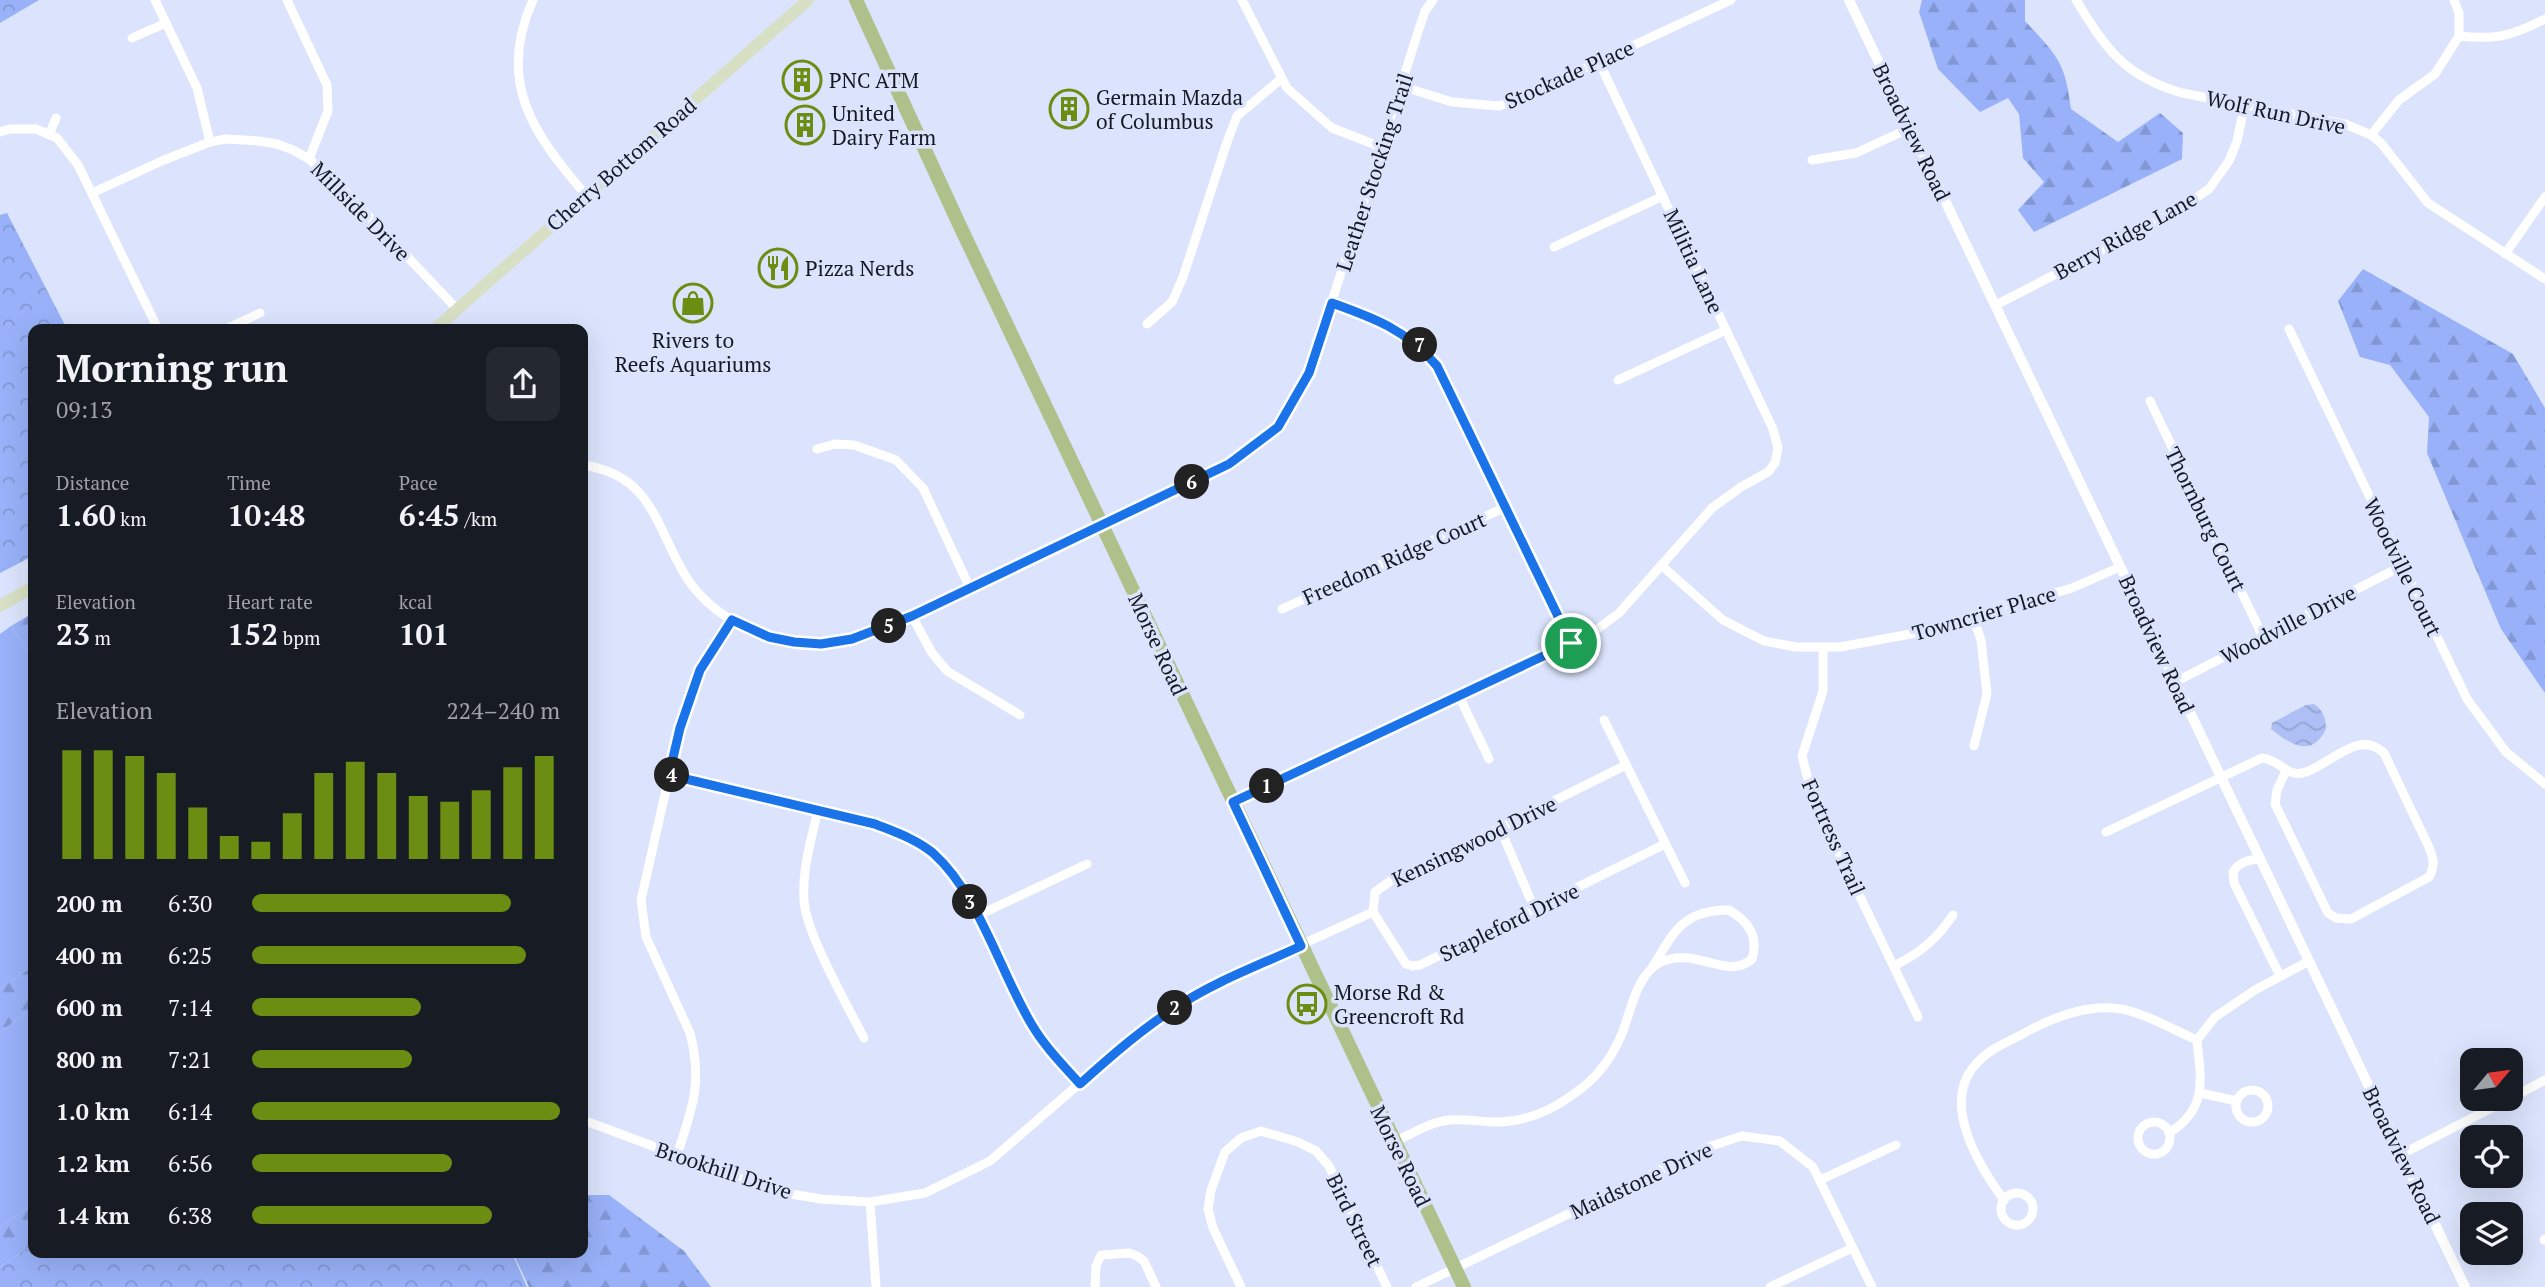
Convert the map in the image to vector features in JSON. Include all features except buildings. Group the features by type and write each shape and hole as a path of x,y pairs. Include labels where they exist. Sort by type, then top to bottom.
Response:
{"main road":[{"name":"Cherry Bottom Road","path":"440,324 807,0"},
{"name":"Morse Road","path":"856,0 1102,526 1464,1287"},
{"path":"0,606 28,590"}],"street":[{"path":"155,0 197,88 211,142"},
{"path":"287,0 327,85 328,111 309,159"},
{"path":"533,0 523,25 518,56 520,85 542,142 585,194"},
{"path":"1242,0 1280,79 1287,88 1332,128 1381,147"},
{"name":"Leather Stocking Trail","path":"588,466 606,470 636,488 654,511 685,576 707,601 732,620 769,637 821,644 852,639 912,616 1229,464 1278,427 1309,373 1425,11 1433,0"},
{"name":"Stockade Place","path":"1401,86 1452,102 1499,106 1731,0"},
{"name":"Broadview Road","path":"1849,0 2465,1287"},
{"name":"Wolf Run Drive","path":"2076,0 2103,43 2126,66 2161,87 2345,124 2371,135 2381,143 2428,203 2545,279"},
{"path":"2371,135 2399,100 2435,74 2459,36 2459,13 2454,0"},
{"path":"2459,36 2499,38 2545,19"},
{"path":"132,38 166,23"},
{"name":"Militia Lane","path":"1599,62 1773,429 1778,448 1775,463 1768,472 1712,508 1661,565"},
{"path":"1147,324 1172,302 1183,277 1237,116 1280,79"},
{"name":"Berry Ridge Lane","path":"1996,305 2172,214 2209,189 2229,161 2237,141 2245,104"},
{"path":"49,135 56,118"},
{"path":"1812,160 1856,153 1910,128"},
{"path":"0,132 10,129 36,129 57,138 78,165 156,324"},
{"name":"Millside Drive","path":"92,193 211,142 226,139 259,141 293,150 309,159 341,187 457,309"},
{"path":"1554,247 1663,196"},
{"path":"2505,254 2545,197"},
{"path":"1332,303 1379,320 1420,346 1437,366 1571,643"},
{"path":"237,324 260,313"},
{"path":"1618,380 1726,330"},
{"name":"Woodville Court","path":"2289,330 2467,699 2505,752 2545,784"},
{"name":"Thornburg Court","path":"2150,401 2263,637"},
{"path":"817,449 835,444 854,444 896,460 923,488 970,588"},
{"name":"Freedom Ridge Court","path":"1282,609 1506,507"},
{"path":"1233,802 1595,631 1619,613 1661,565"},
{"name":"Towncrier Place","path":"1661,565 1723,620 1764,640 1796,647 1840,647 1943,628 2015,601 2072,588 2120,567"},
{"name":"Woodville Drive","path":"2175,682 2402,566"},
{"path":"912,616 933,653 947,671 1020,715"},
{"path":"1973,617 1981,640 1987,694 1973,746"},
{"path":"677,1155 692,1107 697,1069 690,1033 646,937 641,900 680,728 700,670 732,620"},
{"name":"Fortress Trail","path":"1823,647 1823,691 1802,756 1804,768 1812,796 1918,1017"},
{"path":"1459,696 1489,759"},
{"path":"1604,720 1685,883"},
{"path":"2106,832 2262,758 2268,758 2287,771 2297,774 2306,772 2353,747 2375,744 2384,753 2428,845 2433,859 2433,870 2429,877 2351,919 2336,918 2328,913 2275,804 2277,790 2287,771"},
{"name":"Kensingwood Drive","path":"1373,912 1375,892 1399,875 1438,863 1451,852 1626,765"},
{"path":"669,775 875,824 927,849 948,868 966,893 1032,1026 1080,1084"},
{"path":"818,810 806,863 804,903 815,937 864,1038"},
{"path":"1500,828 1535,910"},
{"name":"Stapleford Drive","path":"1373,912 1406,964 1420,965 1665,844"},
{"path":"2260,859 2250,859 2237,866 2233,872 2234,883 2280,976"},
{"path":"977,916 1087,864"},
{"path":"1394,1142 1438,1122 1516,1121 1557,1106 1593,1079 1621,1036 1639,989 1669,937 1686,921 1706,913 1728,910 1746,923 1755,940 1752,959 1740,967 1731,968 1694,957 1682,957 1660,963 1651,969"},
{"path":"1301,946 1373,912"},
{"path":"1894,966 1932,943 1953,915"},
{"name":"Brookhill Drive","path":"588,1122 774,1191 821,1199 870,1202 925,1192 990,1161 1124,1045 1180,1004 1235,975 1301,946"},
{"path":"2169,1133 2186,1121 2200,1094 2197,1040 2215,1017 2309,961"},
{"path":"2004,1200 1980,1165 1964,1125 1961,1102 1963,1089 1973,1066 1982,1057 2038,1025 2070,1013 2096,1008 2116,1008 2131,1012 2197,1040"},
{"path":"2524,1091 2545,1080"},
{"path":"2200,1094 2237,1101"},
{"path":"2402,1154 2485,1111"},
{"name":"Bird Street","path":"1241,1287 1213,1228 1208,1209 1211,1190 1225,1152 1241,1138 1261,1131 1298,1142 1316,1151 1329,1167 1387,1287"},
{"name":"Maidstone Drive","path":"1416,1287 1708,1147 1742,1136 1780,1141 1812,1167 1872,1287"},
{"path":"1820,1180 1896,1145"},
{"path":"870,1202 876,1287"},
{"path":"1770,1287 1852,1248"},
{"path":"1096,1287 1097,1260 1107,1253 1129,1253 1137,1256 1144,1261 1156,1287"}],"green space":[{"path":"0,0 39,0 0,23"},
{"path":"1922,0 2025,0 2025,21 2058,60 2066,80 2071,109 2118,142 2160,113 2183,133 2182,159 2034,232 2018,210 2044,182 2023,158 2019,114 2008,98 1980,112 1938,69 1919,12"},
{"path":"7,213 64,324 28,324 28,559 0,573 0,215"},
{"path":"2363,269 2513,354 2545,408 2545,693 2501,629 2427,453 2429,417 2390,365 2360,357 2338,301"},
{"path":"28,616 28,650 11,626"},
{"path":"11,626 28,650 28,969 0,989 0,634"},
{"path":"28,969 28,1012 0,1032 0,989"},
{"path":"28,1012 28,1207 0,1227 0,1032"},
{"path":"588,1195 609,1195 684,1251 711,1287 529,1287 515,1258 588,1258"},
{"path":"28,1207 28,1247 0,1267 0,1227"},
{"path":"28,1247 28,1258 514,1258 527,1287 0,1287 0,1267"}],"water":[{"path":"2314,704 2323,715 2326,729 2314,744 2293,744 2271,729 2272,723 2306,705"}],"place":[{"name":"PNC ATM","path":"802,80"},
{"name":"Germain Mazda of Columbus","path":"1069,109"},
{"name":"United Dairy Farm","path":"805,125"},
{"name":"Pizza Nerds","path":"778,268"},
{"name":"Rivers to Reefs Aquariums","path":"693,303"},
{"name":"Morse Rd & Greencroft Rd","path":"1307,1004"}],"route":[{"path":"1332,303 1379,320 1420,346 1437,366 1571,643 1233,802 1301,946 1235,975 1180,1004 1124,1045 1080,1084 1032,1026 966,893 948,868 931,852 902,835 875,824 669,775 680,728 700,670 732,620 769,637 821,644 852,639 884,629 1229,464 1278,427 1309,373 1332,303"}]}
